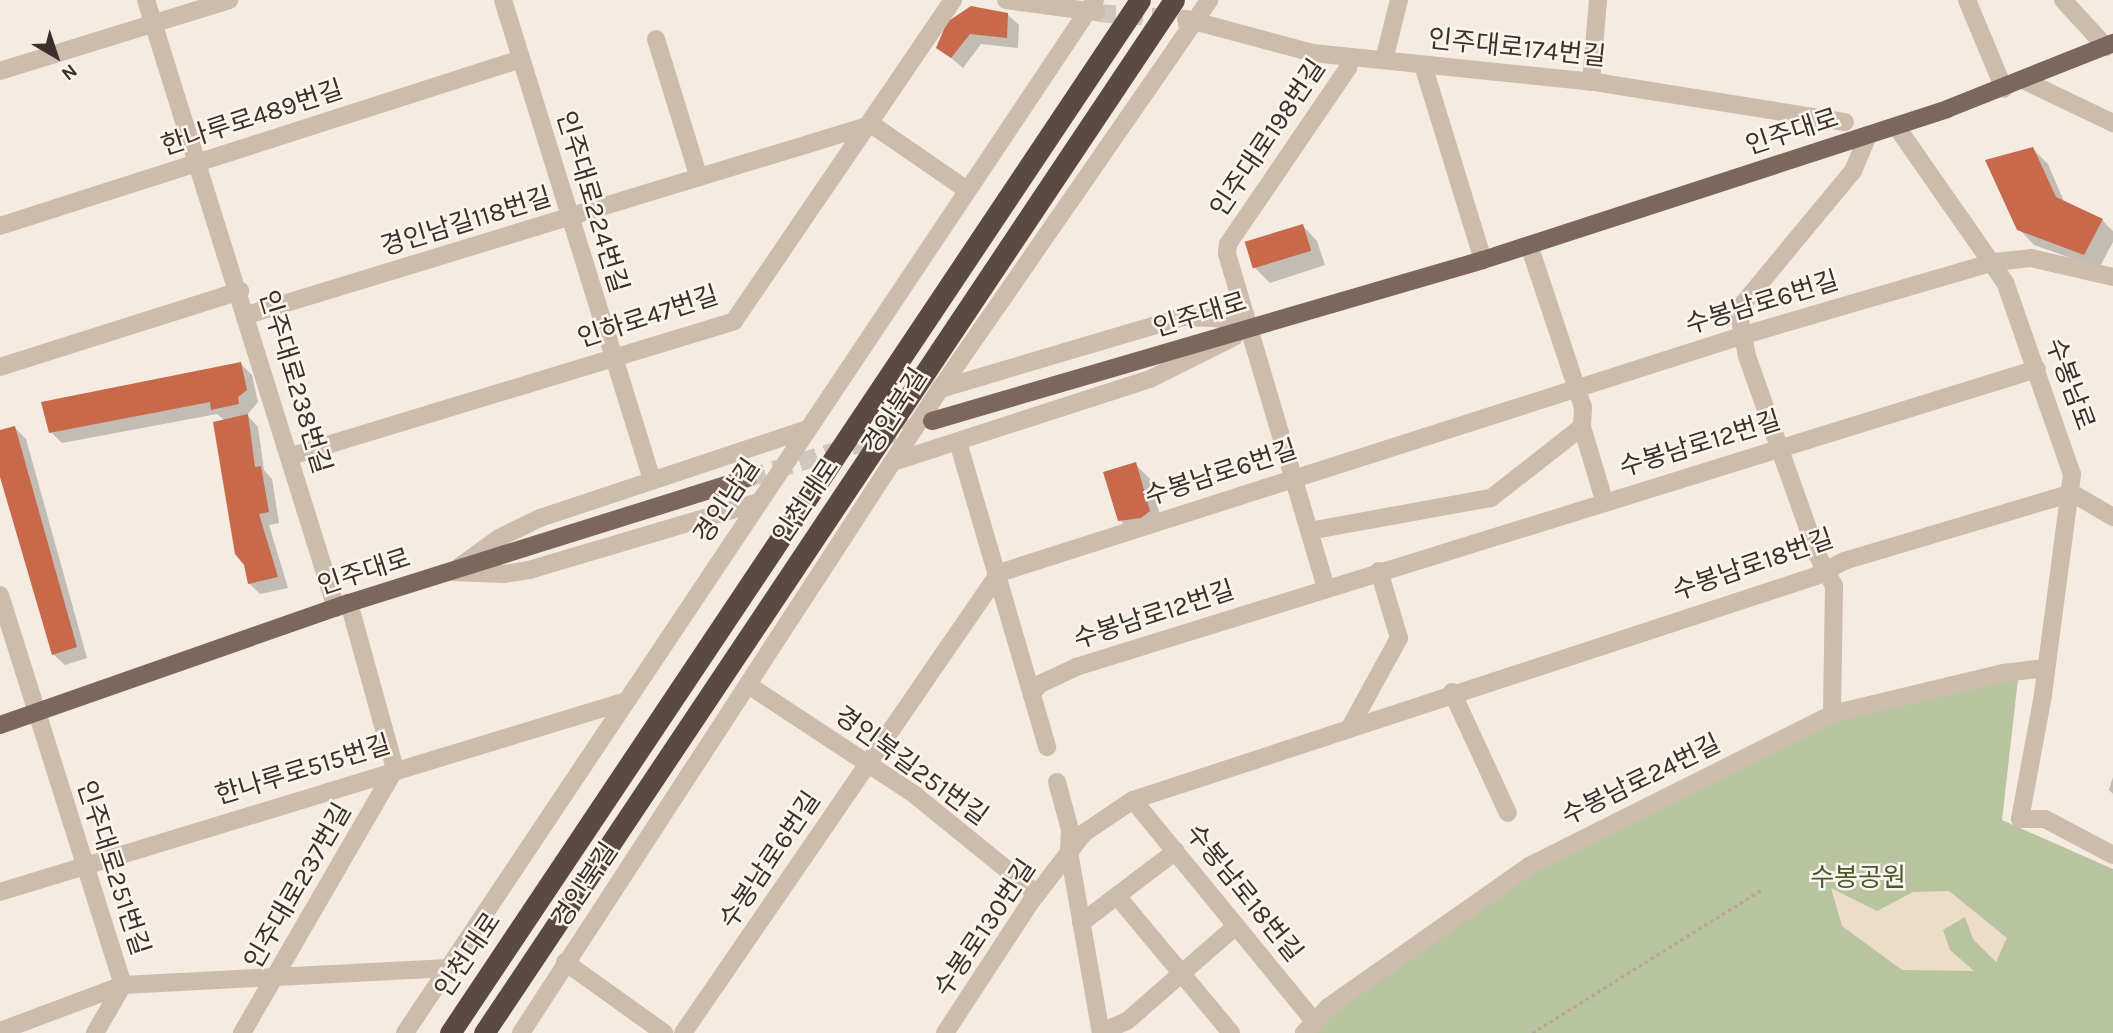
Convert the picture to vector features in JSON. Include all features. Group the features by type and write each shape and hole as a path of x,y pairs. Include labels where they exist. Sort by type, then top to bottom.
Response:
{"highway":[{"path":"1108,47 1122,0"},
{"name":"인천대로","path":"450,1033 1140,0"},
{"name":"인천대로","path":"484,1033 1174,0"}],"main road":[{"name":"인주대로","path":"932,421 1529,246 2004,89 2110,45"},
{"name":"인주대로","path":"0,724 342,605 748,478"}],"street":[{"name":"인주대로238번길","path":"146,0 202,167 291,456 342,605"},
{"path":"0,71 229,0"},
{"name":"인주대로224번길","path":"503,0 652,480"},
{"name":"인하로47번길","path":"291,456 734,321 953,0"},
{"path":"1006,0 1094,8"},
{"name":"경인북길","path":"521,1033 565,962 750,686 940,389 1191,20 1209,0"},
{"path":"1384,60 1399,0"},
{"path":"1591,82 1598,0"},
{"path":"1968,0 2004,89"},
{"path":"2063,0 2110,45"},
{"name":"경인남길","path":"405,1033 445,968 623,702 967,191 1094,8"},
{"name":"인주대로174번길","path":"1191,20 1313,53 1591,82 1845,122 1881,131"},
{"path":"656,39 699,178"},
{"name":"인주대로198번길","path":"1326,588 1227,253 1228,244 1348,68 1351,57"},
{"name":"한나루로489번길","path":"0,226 202,167 521,59"},
{"path":"1423,65 1483,260"},
{"path":"2025,81 2113,123"},
{"path":"1843,143 1848,129 1845,122"},
{"path":"867,126 877,128 967,191"},
{"name":"경인남길118번길","path":"247,315 867,126"},
{"path":"1832,714 1834,586 1817,554 1782,446 1741,336 1742,305 1853,171 1881,131"},
{"name":"수봉남로","path":"1881,131 1994,262 2067,450 2072,493 2020,819 2055,823 2113,855"},
{"path":"1529,246 1583,407 1582,427 1604,500"},
{"name":"수봉남로6번길","path":"683,1033 999,573 1741,336 1994,262 2031,258 2113,277"},
{"path":"0,367 240,291"},
{"path":"940,389 1183,317 1217,318 1250,327"},
{"path":"893,462 1150,379 1250,327"},
{"name":"수봉남로12번길","path":"1032,694 1040,684 1076,667 1604,500 2037,369"},
{"path":"1309,531 1491,498 1582,427"},
{"path":"453,572 499,538 540,518 807,429"},
{"path":"958,442 999,573 1047,747"},
{"path":"2072,493 2113,517"},
{"name":"수봉남로18번길","path":"1069,852 1098,820 1133,800 1452,692 2072,493"},
{"path":"453,572 504,574 529,570 758,502"},
{"path":"1349,729 1399,638 1379,571"},
{"name":"인주대로251번길","path":"0,595 123,985 95,1033"},
{"path":"342,605 396,769"},
{"name":"수봉남로24번길","path":"1309,1026 1529,866 1832,714 2003,673 2046,668"},
{"name":"경인북길251번길","path":"750,686 915,795 1037,894"},
{"path":"1452,692 1508,813"},
{"name":"한나루로515번길","path":"0,892 396,769 623,702"},
{"name":"인주대로237번길","path":"242,1033 396,769"},
{"path":"1057,782 1070,830 1069,852 1101,1033 1132,1027 1181,973 1236,926"},
{"name":"수봉남로18번길","path":"1133,800 1236,926 1309,1026"},
{"path":"1082,923 1176,850"},
{"name":"수봉로130번길","path":"946,1033 1037,894 1069,852"},
{"path":"1117,896 1231,1033"},
{"path":"565,962 664,1033"},
{"path":"0,1031 123,985 445,968"}],"path":[{"path":"1532,1033 1761,890"}],"green space":[{"name":"수봉공원","path":"2018,679 2002,820 2113,869 2113,1033 1307,1033 1495,892 1833,716"}],"shaded area":[{"path":"1831,888 1877,911 1913,892 1949,891 2007,938 1996,962 1973,939 1965,917 1943,930 1950,950 1974,971 1902,970 1842,926"}],"building":[{"path":"971,6 1008,13 1007,38 970,34 951,58 936,48 947,22"},
{"path":"2033,147 2056,197 2103,219 2084,255 2017,230 1985,160"},
{"path":"1303,224 1311,251 1253,269 1245,242"},
{"path":"241,362 247,390 238,397 239,404 211,410 210,402 49,433 41,402"},
{"path":"248,414 255,467 261,466 269,512 259,514 278,577 248,584 244,565 235,554 213,422"},
{"path":"15,426 77,647 52,655 0,477 0,430"},
{"path":"1136,462 1150,511 1141,518 1118,521 1103,472"}],"tunnel":[{"path":"1098,13 1186,19"},
{"path":"748,478 925,424"}]}
